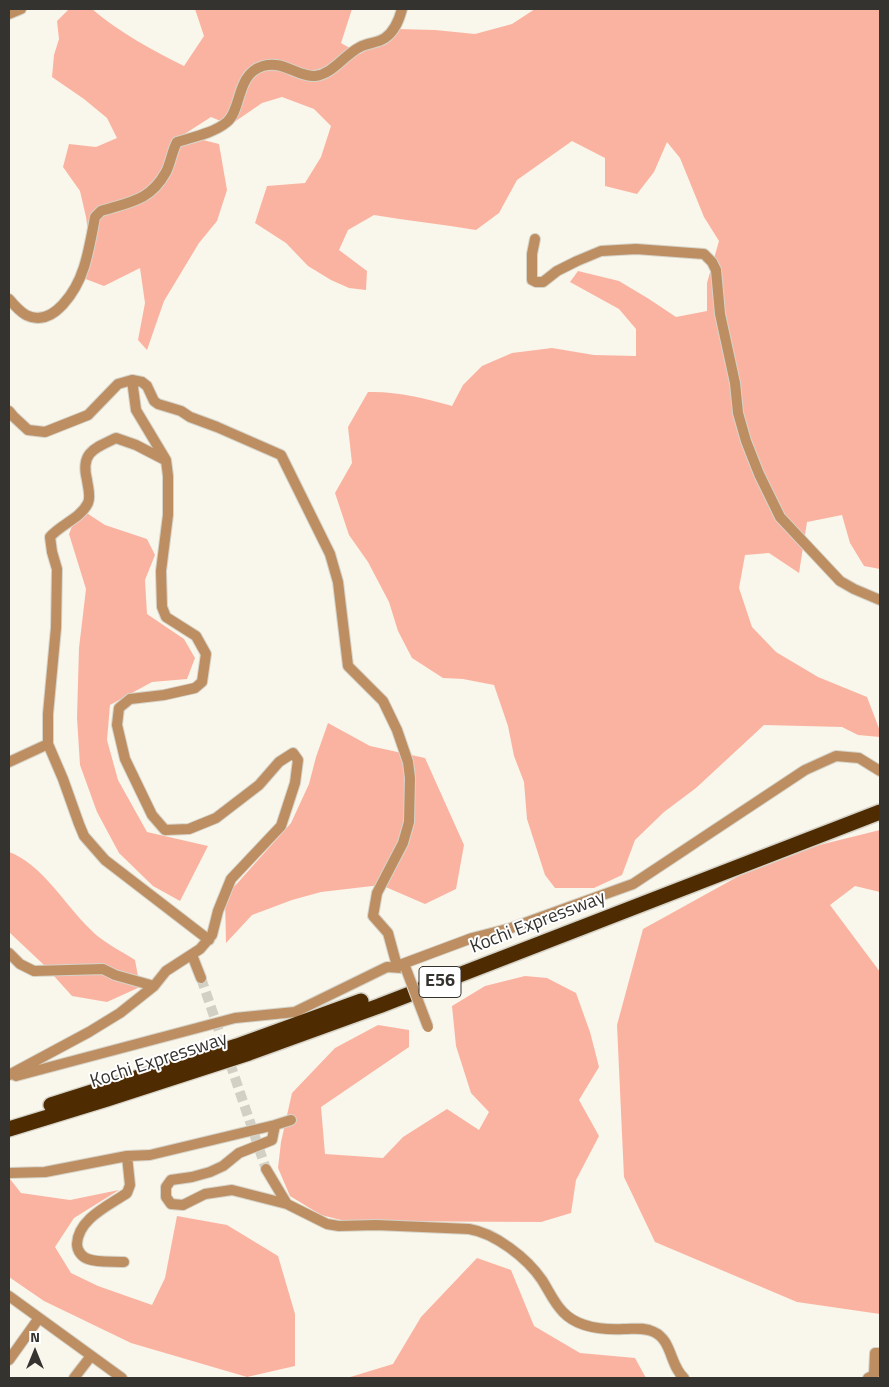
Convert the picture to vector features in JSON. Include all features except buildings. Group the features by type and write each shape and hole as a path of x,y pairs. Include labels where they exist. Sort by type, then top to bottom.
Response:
{"highway":[{"name":"Kochi Expressway","path":"9,1129 249,1053 379,1006 870,813 880,803"},
{"name":"Kochi Expressway","path":"9,1118 237,1046 443,972 730,859 870,813"}],"street":[{"path":"9,14 21,9"},
{"path":"9,299 25,314 34,318 45,317 58,311 70,296 84,269 97,214 143,197 152,191 167,170 177,142 207,133 228,121 245,81 250,74 263,66 276,65 285,66 304,75 314,76 322,74 331,70 359,47 384,39 398,22 402,9"},
{"path":"535,240 532,254 532,280 536,282 543,282 576,261 601,251 636,249 704,254 712,262 716,270 720,314 735,383 738,413 746,441 759,474 780,517 840,581 854,590 880,600"},
{"path":"9,1076 120,1014 154,986 166,971 200,950 212,935 218,910 231,880 281,826 295,782 298,760 293,753 279,762 259,785 216,818 189,830 165,830 152,816 125,759 117,725 119,708 130,700 195,688 202,682 206,654 196,636 166,617 162,608 161,571 168,515 166,460 136,410 132,380"},
{"path":"9,411 28,430 45,432 88,415 118,384 132,380 142,382 147,386 154,401 158,404 181,411 190,417 218,427 280,455 330,554 338,582 348,666 383,701 397,730 408,762 410,778 409,822 403,844 377,894 373,916 388,933 401,968 428,1027"},
{"path":"166,460 136,445 116,438 92,449 86,460 86,478 89,489 88,503 78,516 56,530 50,537 57,569 56,628 48,714 48,744 84,836 105,860 209,940"},
{"path":"9,762 48,744"},
{"path":"9,1076 235,1018 295,1012 387,966 401,968 472,938 511,928 633,884 805,770 836,756 859,758 880,771"},
{"path":"9,954 20,964 34,971 103,969 115,975 154,986"},
{"path":"192,955 202,978"},
{"path":"9,1173 45,1172 127,1156 150,1154 291,1120"},
{"path":"274,1125 272,1140 267,1143 239,1153 223,1166 210,1172 171,1180 166,1187 166,1196 171,1204 183,1205 205,1194 232,1190 287,1204 327,1224 333,1225 376,1224 480,1231 492,1236 531,1266 563,1312 573,1319 595,1328 612,1330 643,1329 654,1332 662,1337 666,1342 678,1373 684,1378"},
{"path":"124,1262 90,1260 83,1257 77,1249 78,1234 84,1223 127,1193 130,1185 127,1156"},
{"path":"266,1169 287,1204"},
{"path":"9,1296 122,1378"},
{"path":"9,1360 39,1318"},
{"path":"868,1378 874,1375 875,1353 880,1353"},
{"path":"74,1378 91,1356"}],"shaded area":[{"path":"69,9 92,9 125,33 184,66 204,36 195,9 352,9 341,43 360,54 397,29 475,34 512,24 535,9 880,9 880,569 864,566 850,543 842,515 807,522 799,573 769,553 745,555 739,588 752,627 776,652 818,677 867,697 880,731 880,737 858,735 842,727 764,725 696,788 664,812 635,840 622,875 594,888 555,888 545,875 527,819 524,782 514,756 508,726 494,685 463,679 443,678 412,658 398,631 389,602 368,562 349,535 335,493 352,463 348,427 368,392 410,396 452,406 463,385 482,366 512,353 552,348 594,355 636,356 636,329 619,309 570,282 578,271 619,281 676,317 707,311 707,283 719,241 704,217 680,158 667,142 654,172 637,194 605,186 605,158 572,141 517,180 499,213 476,230 374,215 348,230 339,250 367,271 366,290 349,288 331,280 308,266 286,243 255,223 267,186 305,183 321,157 331,126 314,109 282,97 262,103 230,125 211,117 183,135 219,144 227,190 217,221 199,243 164,301 147,350 138,340 145,303 140,268 104,286 83,278 91,255 86,217 80,191 63,167 69,144 96,147 117,138 107,118 52,77 54,55 59,39 57,21"},
{"path":"79,508 105,525 147,539 155,555 145,580 147,614 184,639 195,658 187,679 152,682 110,705 107,740 118,780 147,832 208,846 180,901 153,886 119,853 97,812 80,765 77,718 79,648 86,589 69,534"},
{"path":"328,723 370,746 425,758 464,845 456,889 425,904 381,885 321,892 292,900 252,915 226,943 225,897 291,823 309,784"},
{"path":"880,830 880,892 855,886 830,905 880,972 880,1314 797,1302 655,1242 624,1177 617,1025 643,929 775,856"},
{"path":"9,852 21,858 43,875 81,919 105,942 135,960 140,987 107,1002 72,996 44,965 9,932"},
{"path":"525,976 547,978 576,993 590,1032 599,1067 579,1100 599,1136 576,1180 571,1213 541,1222 345,1221 321,1215 290,1196 278,1168 281,1142 292,1093 335,1048 378,1025 409,1030 409,1047 321,1107 325,1154 383,1158 403,1137 447,1109 479,1130 489,1112 471,1093 456,1046 452,1006 485,986"},
{"path":"10,1179 21,1193 70,1200 119,1190 74,1218 55,1247 71,1273 98,1286 152,1305 165,1278 177,1216 227,1225 278,1256 295,1314 295,1366 247,1377 131,1343 44,1301 9,1277"},
{"path":"477,1258 511,1270 534,1326 580,1353 635,1358 646,1378 347,1378 393,1364 421,1317"}],"tunnel":[{"path":"201,978 266,1169"}]}
